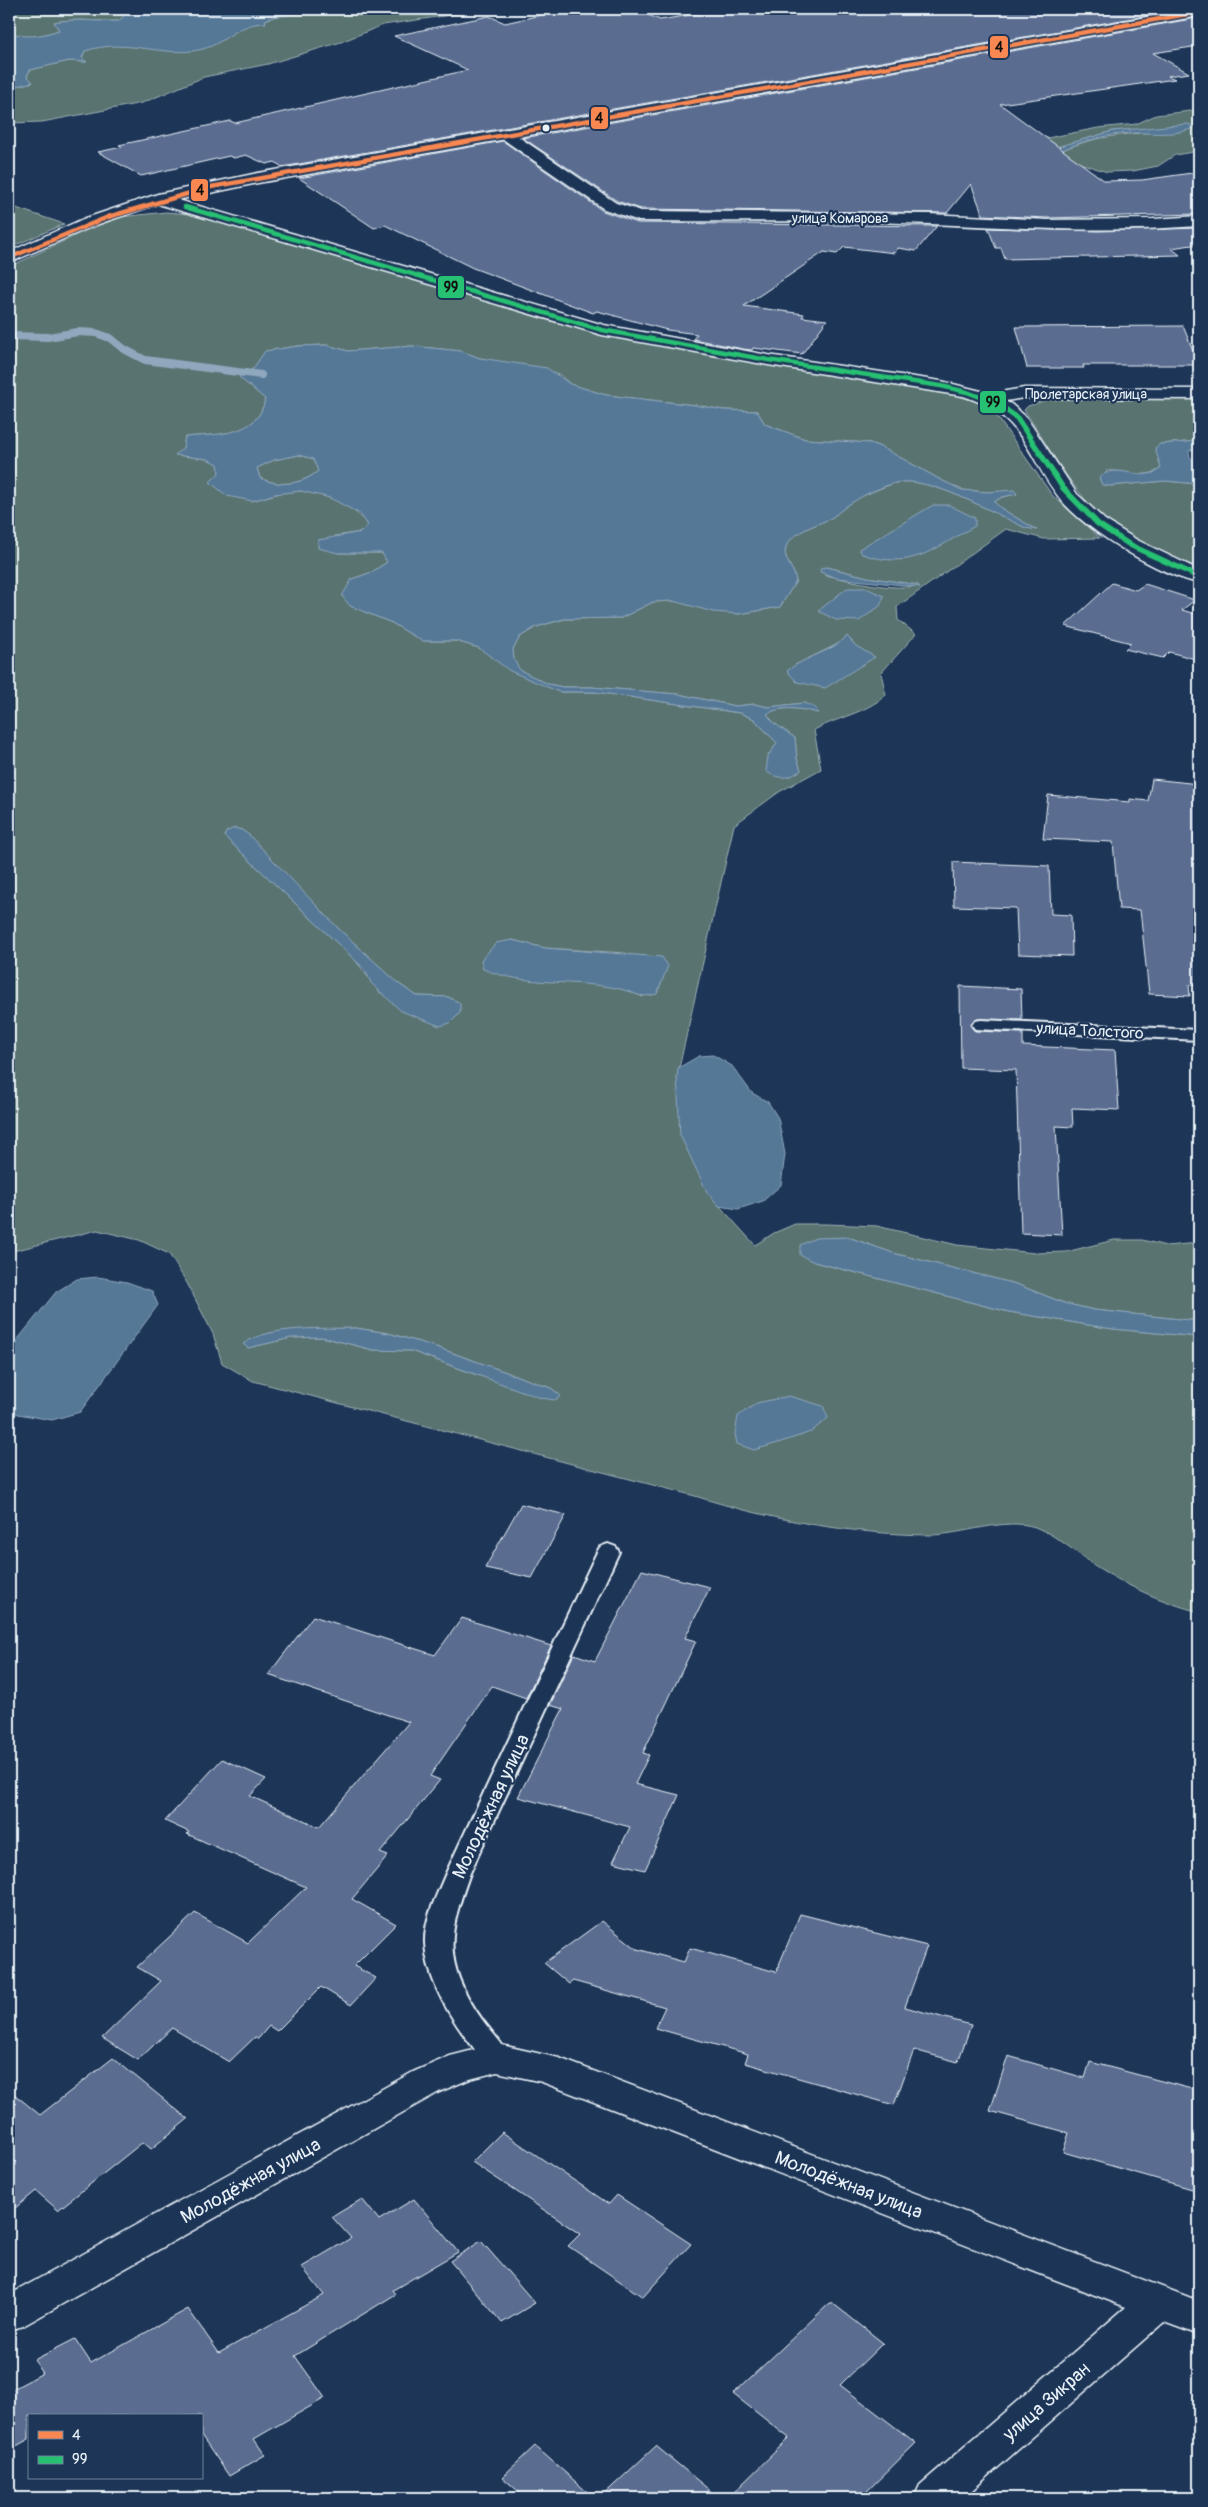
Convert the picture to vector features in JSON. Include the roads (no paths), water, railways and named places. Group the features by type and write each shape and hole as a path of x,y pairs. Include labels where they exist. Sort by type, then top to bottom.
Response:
{"street":[{"path":"9,258 89,222 158,199 258,178 1199,12"},
{"name":"улица Комарова","path":"504,134 610,206 639,216 929,219 1047,225 1154,224 1199,221"},
{"name":"Пролетарская улица","path":"158,199 602,330 768,360 941,386 988,400 1042,393 1199,394"},
{"path":"988,400 1006,408 1017,418 1070,497 1100,527 1134,548 1199,576"},
{"name":"Молодёжная улица","path":"9,2314 426,2082 463,2066 497,2058 546,2068 1199,2318"},
{"name":"улица Зикран","path":"934,2498 1158,2303"}],"lane":[{"name":"улица Толстого","path":"981,1025 1199,1035"},
{"name":"Молодёжная улица","path":"497,2058 481,2040 444,1972 438,1943 441,1918 458,1873 608,1552"}],"water":[{"path":"130,9 327,9 273,17 265,20 266,23 240,29 212,46 203,49 174,52 131,47 101,47 85,51 82,58 87,62 69,61 30,70 27,76 33,82 9,88 9,32 34,36 59,30 54,22 71,20 119,21"},
{"path":"327,9 381,9 354,15"},
{"path":"1188,124 1195,127 1171,133 1111,135 1093,139 1058,152 1057,147 1113,131"},
{"path":"327,345 348,351 412,346 461,351 480,358 547,368 570,384 606,395 724,410 757,411 765,424 805,439 870,443 883,448 962,490 987,492 1014,490 1017,494 1002,497 994,502 1002,509 1037,530 1026,528 961,497 925,484 895,483 863,496 847,505 831,518 801,532 788,543 785,549 786,557 796,581 780,607 739,614 713,612 673,601 653,602 621,618 564,619 536,627 520,637 513,649 514,660 520,670 548,684 563,687 591,687 678,694 735,706 755,704 768,707 804,703 816,708 818,713 799,709 779,709 767,714 774,723 795,738 797,759 801,770 788,777 779,777 766,771 768,756 777,743 754,719 740,713 595,692 559,692 510,671 479,648 456,641 422,641 392,623 350,606 342,596 352,579 372,572 387,562 382,553 338,553 318,548 318,540 361,532 368,525 360,514 330,498 301,491 275,494 252,501 227,496 210,482 219,473 218,464 207,459 175,455 183,448 185,437 222,434 245,427 254,421 261,411 265,399 239,377 253,369 265,351 298,346","holes":["299,455 313,459 318,471 298,482 275,483 267,481 260,478 257,468 274,460"]},
{"path":"1199,441 1199,448 1189,451 1190,457 1199,466 1199,484 1165,481 1110,486 1102,485 1099,478 1106,473 1114,471 1138,474 1154,473 1161,468 1155,448 1160,444"},
{"path":"933,505 949,505 975,518 975,526 922,555 909,559 879,559 862,554 859,549"},
{"path":"827,567 867,577 918,585 920,587 837,578 820,572 821,568"},
{"path":"847,588 866,588 884,596 880,606 859,621 836,620 818,611"},
{"path":"847,636 856,646 875,657 825,688 797,682 787,671 833,647"},
{"path":"235,828 249,835 340,930 399,984 417,996 448,997 460,1003 460,1013 450,1023 440,1026 401,1011 371,983 365,970 356,961 224,836 227,831"},
{"path":"512,940 545,948 662,957 668,966 657,994 645,996 603,986 533,981 499,975 483,969 481,960 496,943"},
{"path":"713,1055 732,1066 752,1093 768,1102 778,1118 785,1154 781,1185 763,1201 738,1209 719,1206 707,1192 680,1135 678,1068 699,1056"},
{"path":"848,1237 893,1253 1016,1284 1064,1303 1094,1310 1199,1321 1199,1337 1113,1329 1009,1312 814,1262 800,1255 800,1245 816,1238"},
{"path":"98,1277 127,1282 152,1291 158,1305 80,1412 52,1420 18,1414 9,1407 9,1367 18,1339 56,1292 77,1279"},
{"path":"313,1328 356,1328 388,1333 433,1346 551,1388 561,1396 555,1400 541,1398 411,1351 373,1350 322,1337 291,1338 248,1348 243,1344 254,1338 282,1331"},
{"path":"789,1396 823,1406 828,1418 811,1432 754,1450 737,1444 735,1434 738,1416 757,1403"}],"waterway":[{"path":"9,336 48,337 78,332 96,333 110,338 124,349 145,360 261,375"}]}
